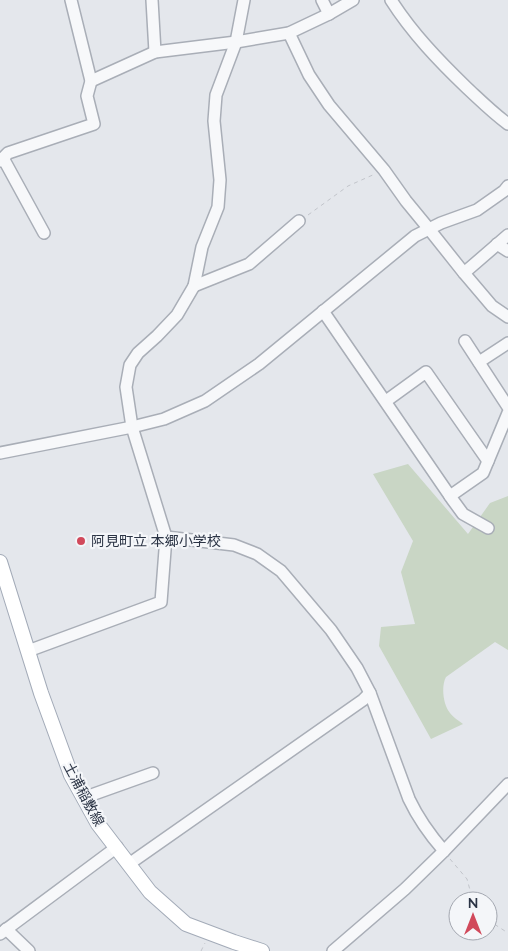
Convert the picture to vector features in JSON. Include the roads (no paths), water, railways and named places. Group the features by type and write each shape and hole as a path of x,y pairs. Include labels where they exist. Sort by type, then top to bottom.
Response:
{"main road":[{"name":"土浦稲敷線","path":"0,562 3,580 71,775 98,824 150,892 186,924 262,951"}],"street":[{"path":"44,234 1,159 8,153 94,124 87,96 91,81 71,0"},
{"path":"152,0 155,52"},
{"path":"28,651 162,602 166,537 132,428 126,387 130,366 138,354 178,315 194,286 202,247 218,207 220,180 214,121 216,95 236,42 244,0"},
{"path":"322,0 330,14"},
{"path":"91,81 155,52 290,33 330,14 353,0"},
{"path":"391,0 399,13 440,63 508,124"},
{"path":"290,33 309,75 329,105 384,170 406,201 464,273 492,306 508,317"},
{"path":"0,453 132,428 164,420 205,402 259,364 415,236 441,223 477,210 504,191 508,186"},
{"path":"194,286 249,264 299,221"},
{"path":"464,273 508,235"},
{"path":"497,244 508,251"},
{"path":"323,311 463,514 488,528"},
{"path":"465,341 508,407"},
{"path":"479,362 508,343"},
{"path":"386,401 426,372 488,461"},
{"path":"450,496 483,473 508,414"},
{"path":"166,537 234,545 257,554 281,571 331,630 357,668 370,693 415,811 444,851"},
{"path":"129,864 363,700 370,693"},
{"path":"84,798 153,773"},
{"path":"333,951 405,890 508,784"},
{"path":"29,951 3,932 116,847"}],"place":[{"name":"阿見町立 本郷小学校","path":"81,541"}]}
